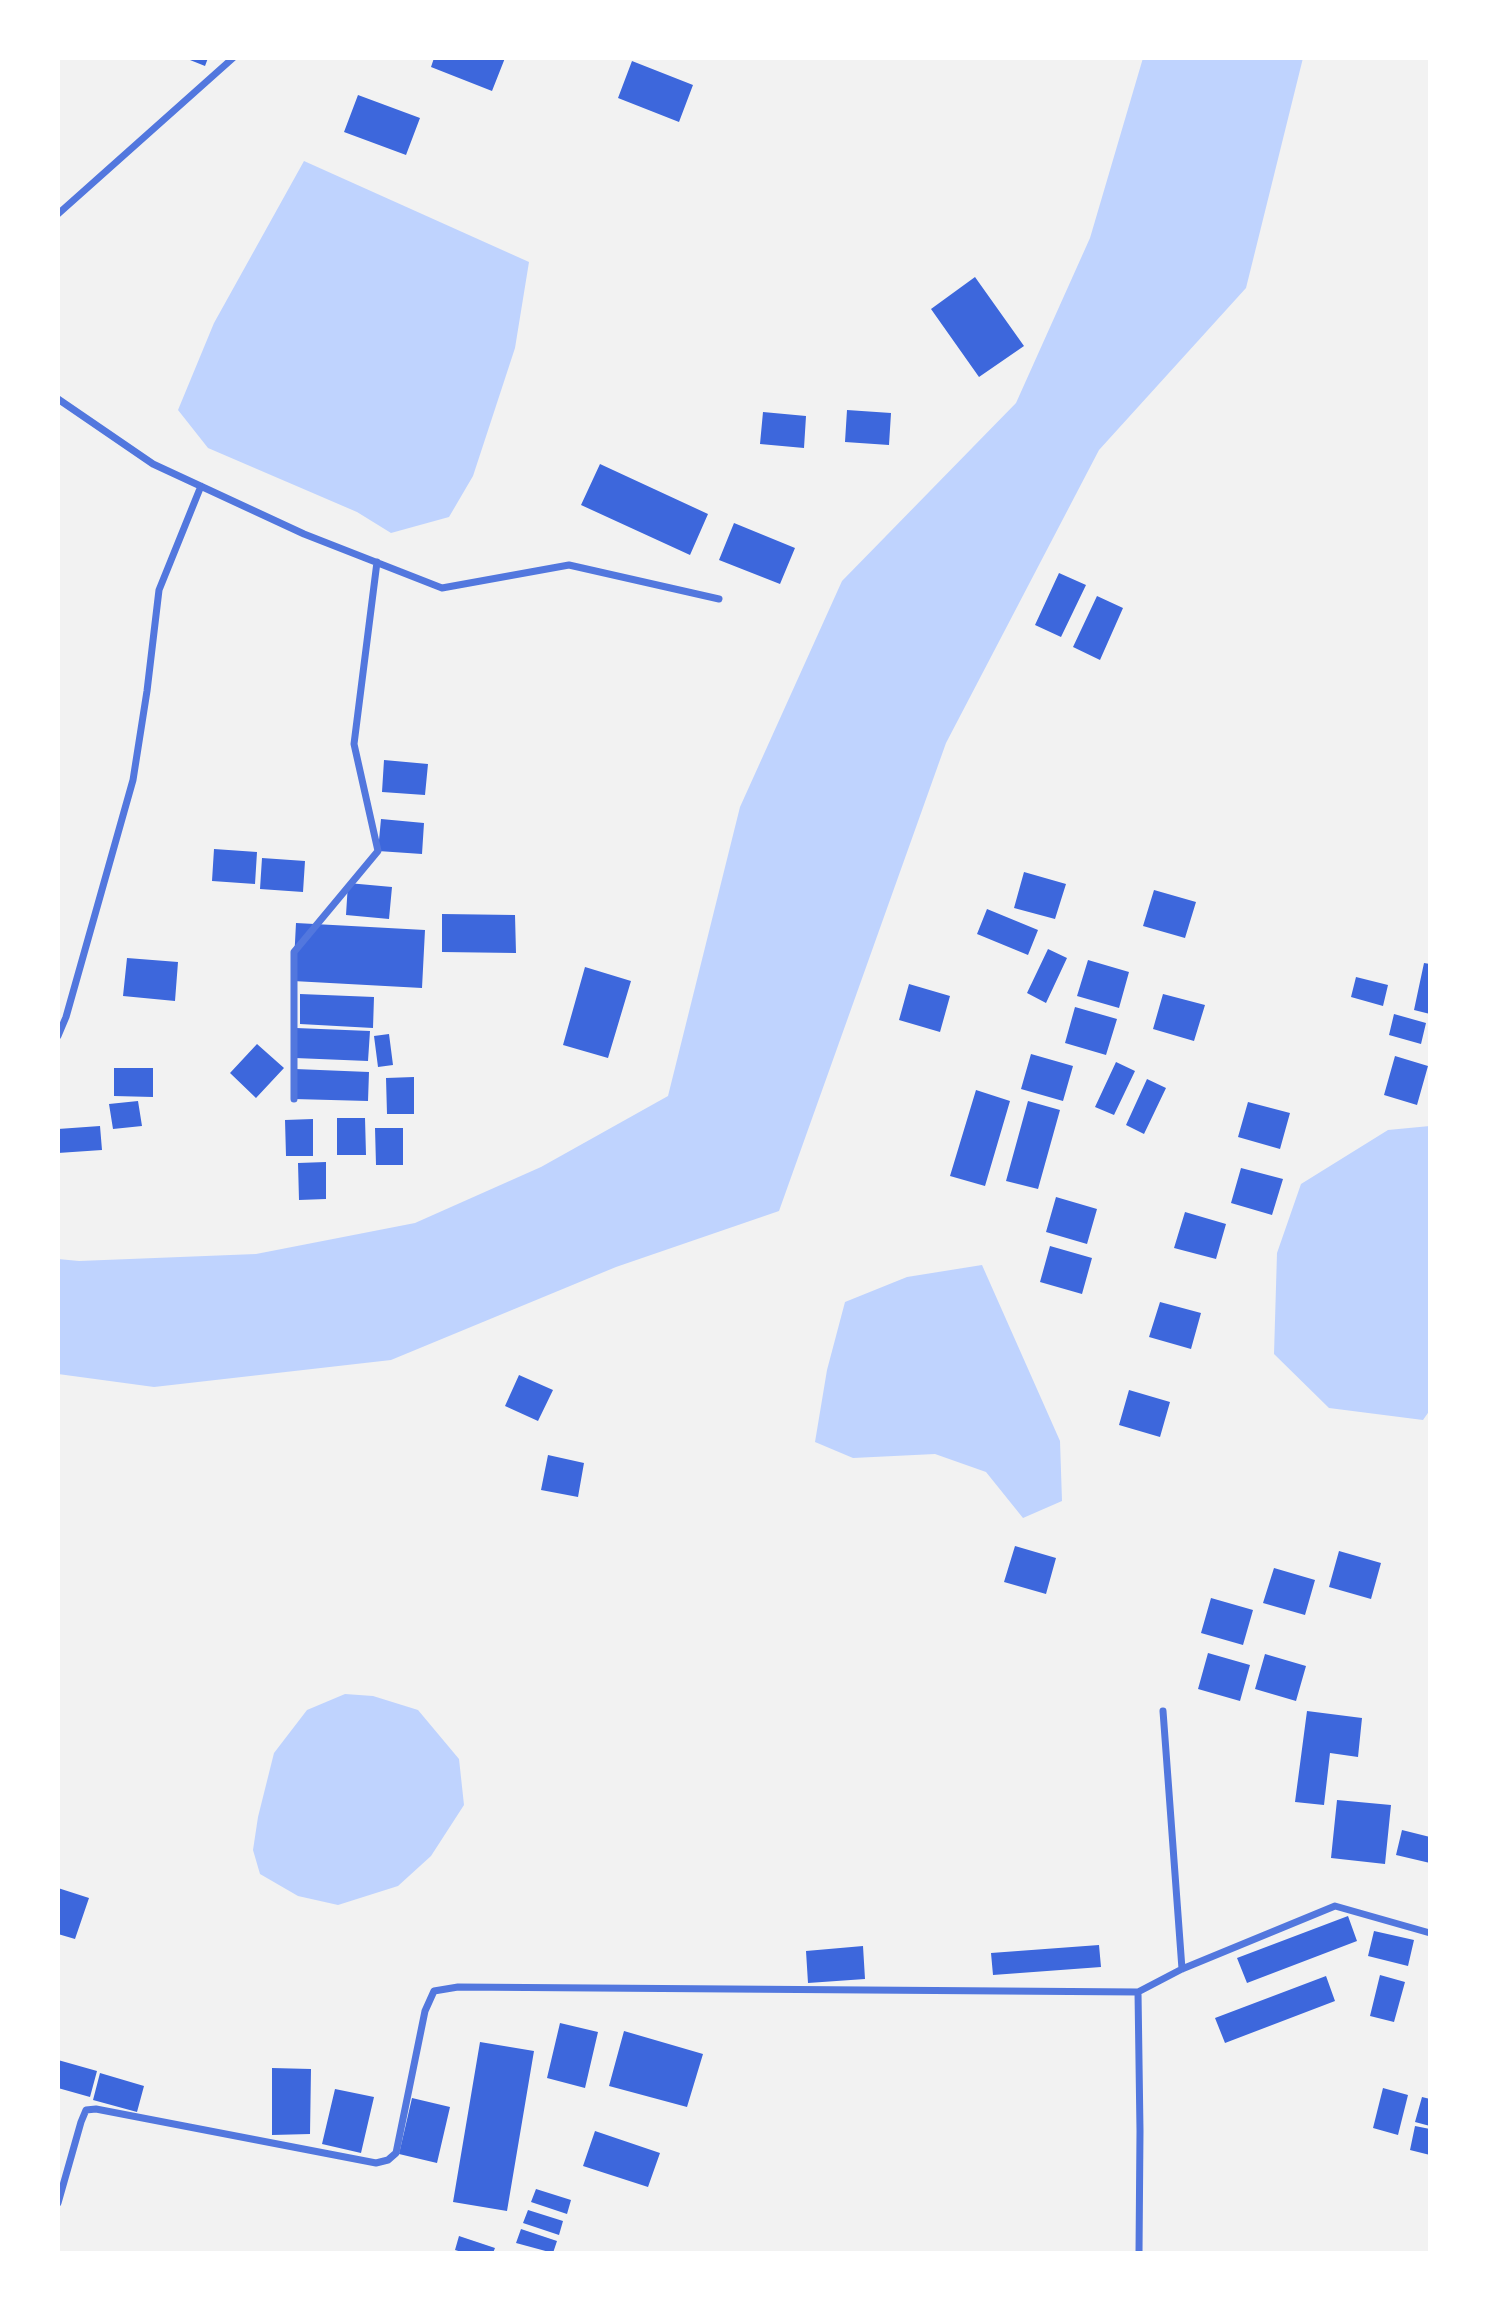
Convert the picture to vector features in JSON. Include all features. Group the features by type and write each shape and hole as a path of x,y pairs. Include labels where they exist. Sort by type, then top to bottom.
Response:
{"street":[{"path":"58,214 233,58"},
{"path":"58,399 153,464 304,534 442,588 569,565 719,599"},
{"path":"58,1036 66,1017 134,780 159,590 201,486"},
{"path":"294,1099 294,952 379,851 354,744 377,562"},
{"path":"1163,1711 1182,1969"},
{"path":"58,2203 86,2110 96,2109 376,2163 388,2160 396,2153 425,2011 434,1991 472,1987 1138,1992 1182,1969 1335,1906 1430,1933"},
{"path":"1138,1992 1139,2253"}],"water":[{"path":"1143,58 1303,58 1246,288 1099,450 946,743 779,1211 616,1267 391,1360 154,1387 58,1374 58,1259 79,1261 256,1254 415,1223 541,1167 668,1096 740,807 842,581 1016,403 1090,238"},
{"path":"304,161 529,262 515,348 473,476 449,517 391,533 357,512 208,448 178,410 214,323"},
{"path":"1430,1126 1430,1410 1423,1420 1329,1408 1274,1354 1277,1253 1301,1184 1388,1130"},
{"path":"982,1265 1060,1441 1062,1501 1023,1518 986,1472 935,1454 853,1458 815,1442 827,1370 845,1302 907,1277"},
{"path":"345,1694 373,1696 418,1710 459,1759 464,1805 431,1856 398,1886 338,1905 298,1896 260,1874 253,1850 274,1753 307,1710"}],"building":[{"path":"185,58 208,58 205,66"},
{"path":"434,58 505,58 492,91 431,67"},
{"path":"632,61 693,85 679,122 618,98"},
{"path":"358,95 420,118 406,155 344,132"},
{"path":"975,277 1024,346 979,377 931,309"},
{"path":"847,410 891,413 889,445 845,442"},
{"path":"763,412 806,416 804,448 760,444"},
{"path":"600,464 708,514 690,555 581,505"},
{"path":"734,523 795,548 780,584 719,560"},
{"path":"1059,573 1086,585 1061,637 1035,625"},
{"path":"1097,596 1123,608 1100,660 1073,647"},
{"path":"384,760 428,764 425,795 382,792"},
{"path":"381,819 424,823 422,854 378,851"},
{"path":"214,849 257,852 255,884 212,881"},
{"path":"262,858 305,861 303,892 260,889"},
{"path":"1024,872 1066,884 1055,919 1014,908"},
{"path":"348,883 392,887 389,919 346,915"},
{"path":"1154,890 1196,902 1185,938 1143,926"},
{"path":"987,909 1038,930 1028,955 977,934"},
{"path":"442,914 515,915 516,953 442,952"},
{"path":"296,923 425,930 422,988 293,981"},
{"path":"1048,949 1067,958 1046,1003 1027,993"},
{"path":"127,958 178,962 175,1001 123,996"},
{"path":"1088,960 1129,972 1119,1008 1077,996"},
{"path":"1424,963 1430,964 1430,1014 1414,1010"},
{"path":"585,967 631,981 608,1058 563,1045"},
{"path":"1356,977 1388,985 1383,1006 1351,997"},
{"path":"909,984 950,996 940,1032 899,1020"},
{"path":"300,994 374,997 373,1028 300,1024"},
{"path":"1163,994 1205,1005 1194,1041 1153,1029"},
{"path":"1075,1007 1117,1019 1106,1055 1065,1043"},
{"path":"1394,1014 1426,1023 1421,1044 1389,1035"},
{"path":"296,1028 370,1031 368,1061 295,1058"},
{"path":"389,1034 393,1065 378,1067 374,1036"},
{"path":"257,1044 284,1068 256,1098 230,1073"},
{"path":"1031,1054 1073,1066 1063,1101 1021,1089"},
{"path":"1395,1056 1428,1066 1417,1105 1384,1095"},
{"path":"1116,1062 1135,1071 1114,1115 1095,1107"},
{"path":"114,1068 153,1068 153,1097 114,1096"},
{"path":"295,1069 369,1072 368,1101 294,1099"},
{"path":"414,1077 414,1114 387,1114 386,1078"},
{"path":"1147,1079 1166,1088 1144,1134 1126,1125"},
{"path":"976,1090 1010,1101 985,1186 950,1176"},
{"path":"138,1101 142,1126 113,1129 109,1104"},
{"path":"1028,1101 1060,1110 1038,1189 1006,1181"},
{"path":"1248,1102 1290,1113 1280,1149 1238,1137"},
{"path":"337,1118 365,1118 366,1155 337,1155"},
{"path":"313,1119 313,1156 286,1156 285,1120"},
{"path":"100,1126 102,1150 58,1153 58,1129"},
{"path":"375,1128 403,1128 403,1165 376,1165"},
{"path":"326,1162 326,1199 299,1200 298,1163"},
{"path":"1241,1168 1283,1179 1272,1215 1231,1203"},
{"path":"1056,1197 1097,1209 1087,1244 1046,1232"},
{"path":"1185,1212 1226,1224 1216,1259 1174,1248"},
{"path":"1050,1246 1092,1258 1082,1294 1040,1282"},
{"path":"1160,1302 1201,1313 1191,1349 1149,1337"},
{"path":"519,1375 553,1390 538,1421 505,1406"},
{"path":"1129,1390 1170,1402 1160,1437 1119,1425"},
{"path":"548,1455 584,1463 578,1497 541,1490"},
{"path":"1015,1546 1056,1558 1046,1594 1004,1582"},
{"path":"1339,1551 1381,1563 1371,1599 1329,1587"},
{"path":"1274,1568 1315,1580 1305,1615 1263,1603"},
{"path":"1211,1598 1253,1610 1243,1645 1201,1633"},
{"path":"1208,1653 1250,1665 1240,1701 1198,1689"},
{"path":"1265,1654 1306,1666 1296,1701 1255,1689"},
{"path":"1307,1711 1362,1718 1358,1757 1330,1753 1324,1805 1295,1802"},
{"path":"1337,1800 1391,1805 1385,1864 1331,1858"},
{"path":"1402,1830 1430,1837 1430,1863 1396,1855"},
{"path":"58,1888 89,1898 75,1939 58,1934"},
{"path":"1348,1916 1357,1941 1247,1983 1237,1958"},
{"path":"1374,1931 1414,1940 1408,1966 1368,1956"},
{"path":"1099,1945 1101,1967 993,1975 991,1953"},
{"path":"863,1946 865,1979 808,1983 806,1951"},
{"path":"1380,1975 1405,1982 1394,2022 1370,2016"},
{"path":"1326,1976 1335,2001 1225,2043 1215,2018"},
{"path":"560,2023 598,2032 585,2088 547,2078"},
{"path":"624,2031 703,2054 687,2107 609,2086"},
{"path":"480,2042 534,2051 507,2211 453,2202"},
{"path":"58,2060 97,2071 90,2097 58,2088"},
{"path":"272,2068 311,2069 310,2134 272,2135"},
{"path":"100,2073 144,2086 137,2112 93,2100"},
{"path":"1383,2088 1408,2095 1398,2135 1373,2128"},
{"path":"335,2089 374,2097 361,2153 322,2144"},
{"path":"1422,2097 1430,2099 1430,2126 1415,2122"},
{"path":"412,2098 450,2107 437,2163 399,2154"},
{"path":"1415,2126 1430,2129 1430,2155 1410,2150"},
{"path":"595,2131 660,2153 648,2187 583,2166"},
{"path":"536,2189 571,2200 567,2214 531,2202"},
{"path":"528,2210 563,2221 559,2235 523,2223"},
{"path":"521,2229 557,2241 553,2253 516,2243"},
{"path":"459,2236 495,2248 493,2253 465,2253 455,2250"}]}
